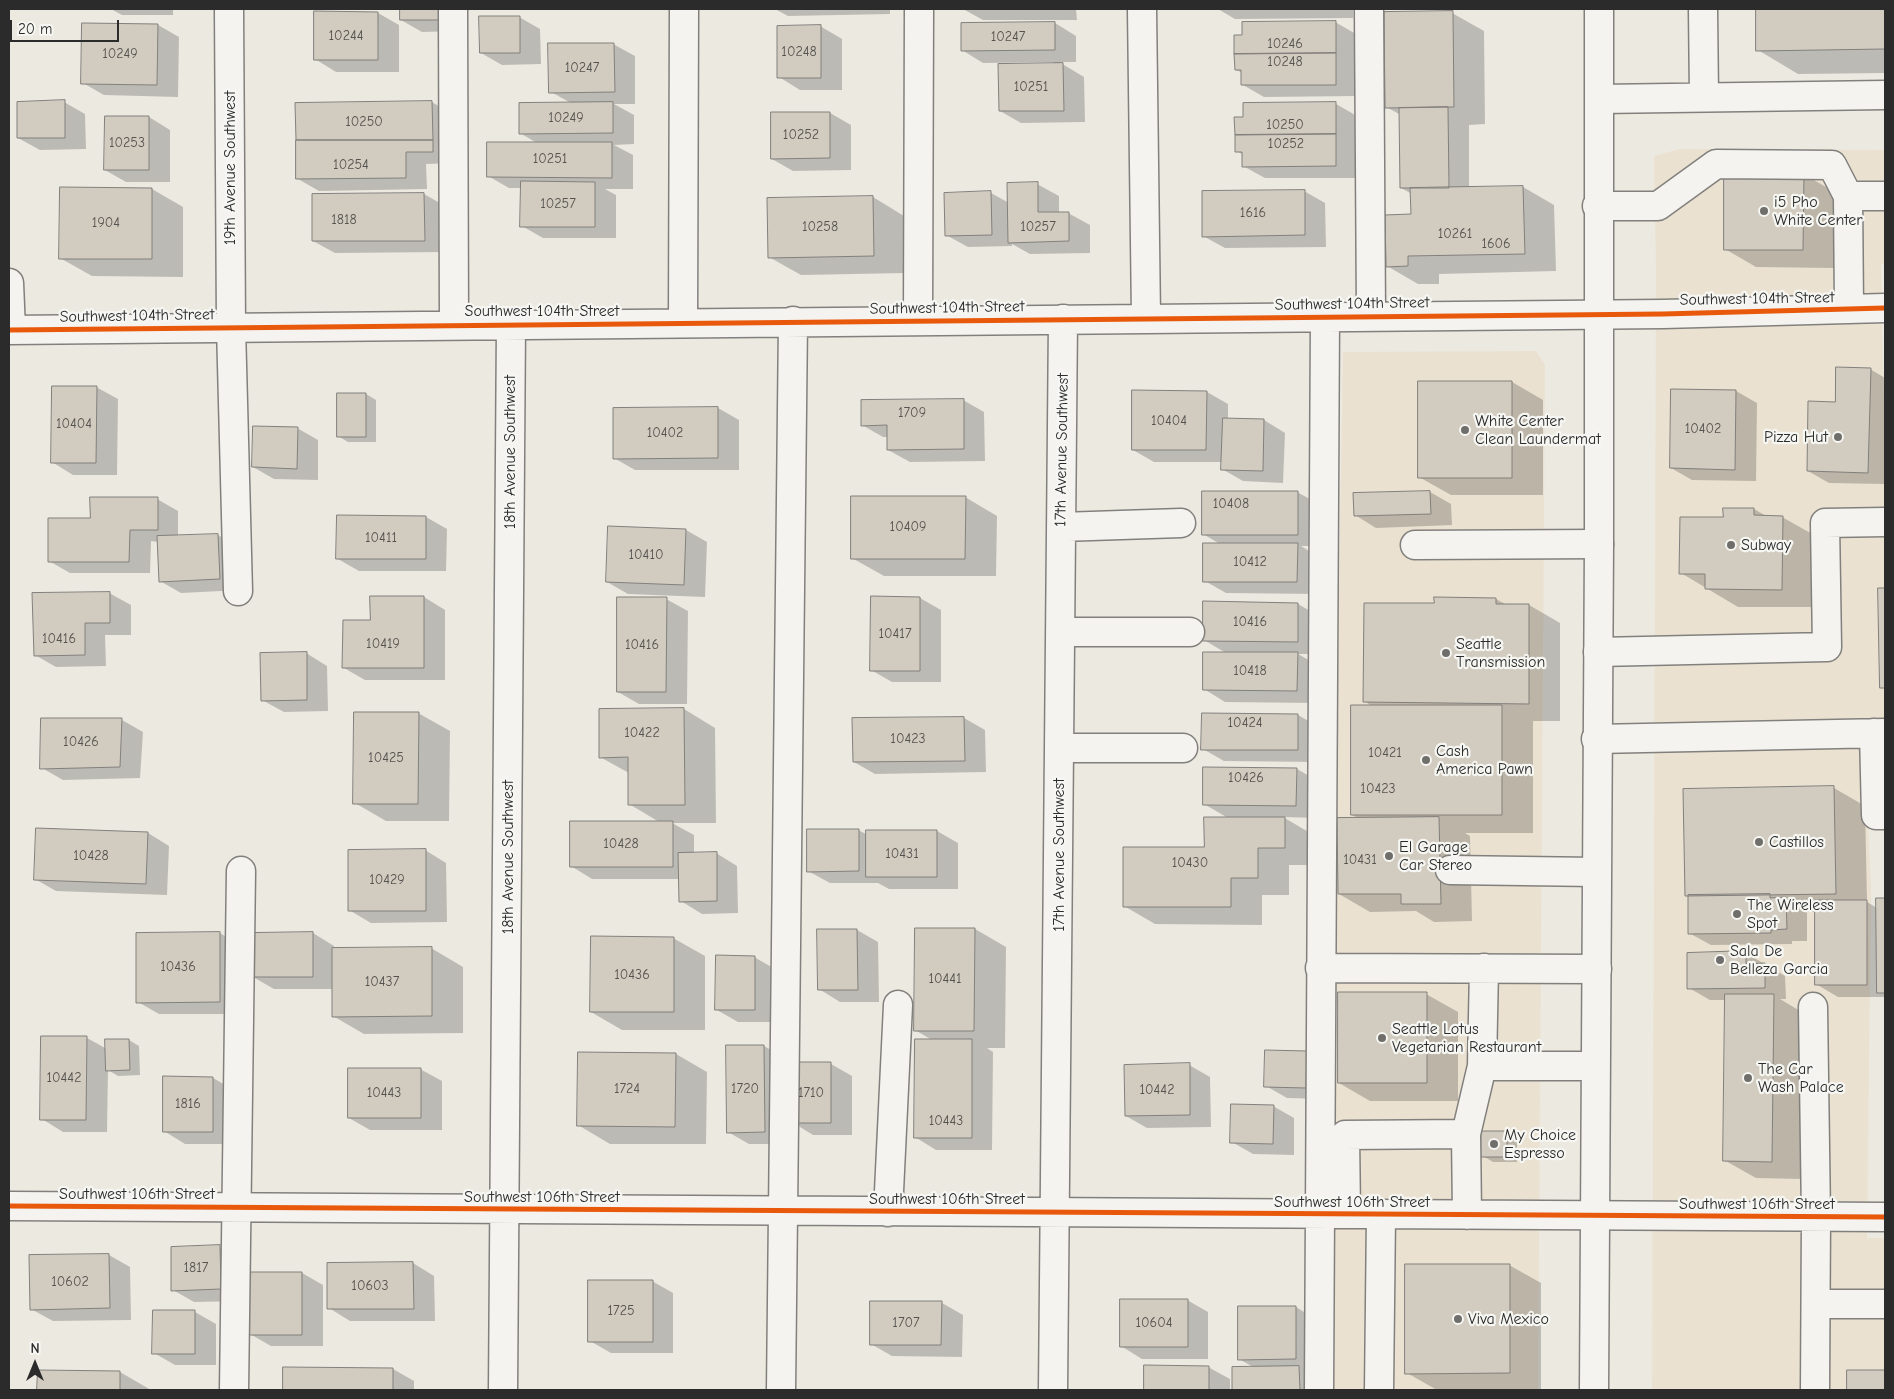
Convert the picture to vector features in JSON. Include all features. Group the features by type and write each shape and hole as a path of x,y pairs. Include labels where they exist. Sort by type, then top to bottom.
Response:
{"street":[{"name":"19th Avenue Southwest","path":"229,9 231,327 238,591"},
{"path":"452,9 454,324"},
{"path":"683,323 684,9"},
{"path":"918,320 919,9"},
{"path":"1142,9 1146,318"},
{"path":"1368,9 1371,316"},
{"path":"1594,1390 1597,969 1596,740 1599,544 1597,206 1600,99 1598,9"},
{"path":"1703,9 1704,97"},
{"path":"1600,99 1885,95"},
{"path":"1597,206 1658,206 1716,164 1832,165 1848,196 1849,309"},
{"path":"1848,196 1885,196"},
{"path":"9,282 10,330"},
{"name":"Southwest 104th Street","path":"10,330 454,324 1325,317 1885,308"},
{"path":"1319,1390 1318,1214 1325,317"},
{"name":"17th Avenue Southwest","path":"1053,1390 1063,319"},
{"path":"781,1390 793,322"},
{"name":"18th Avenue Southwest","path":"503,1390 511,324"},
{"path":"1598,652 1827,647 1825,523 1885,522"},
{"path":"1061,527 1181,523"},
{"path":"1415,545 1599,544"},
{"path":"1060,632 1190,632"},
{"path":"1596,740 1880,733 1876,815 1885,814"},
{"path":"1059,748 1184,748"},
{"path":"1450,870 1596,872"},
{"path":"234,1390 241,871"},
{"path":"1320,968 1597,969"},
{"path":"1467,1215 1466,1134 1482,1066 1484,968"},
{"path":"888,1212 898,1005"},
{"path":"1813,1008 1816,1217 1815,1390"},
{"path":"1482,1066 1595,1066"},
{"path":"1346,1214 1346,1134 1466,1134"},
{"name":"Southwest 106th Street","path":"9,1206 1885,1218"},
{"path":"1379,1390 1381,1215"},
{"path":"1816,1304 1885,1304"}],"shaded area":[{"path":"1680,149 1885,150 1885,264 1881,264 1885,463 1885,742 1864,743 1871,886 1867,1238 1885,1238 1885,1390 1652,1390 1656,271 1654,156"},
{"path":"1536,351 1545,365 1538,1390 1328,1390 1328,1240 1343,352"}],"building":[{"path":"400,9 439,9 440,20 400,20"},
{"path":"1756,9 1885,9 1885,49 1756,51"},
{"path":"314,11 378,12 378,60 314,60"},
{"path":"1453,11 1454,107 1385,108 1384,12"},
{"path":"479,16 520,16 520,53 480,53"},
{"path":"1336,21 1336,53 1234,54 1234,35 1242,35 1242,22"},
{"path":"1055,22 1055,50 961,51 961,23"},
{"path":"82,23 158,24 157,85 81,84"},
{"path":"821,25 821,78 777,78 777,26"},
{"path":"548,43 614,43 615,92 549,93"},
{"path":"1336,53 1336,85 1241,85 1241,70 1235,70 1234,54"},
{"path":"1063,63 1064,111 999,111 998,64"},
{"path":"65,100 65,138 17,138 17,102"},
{"path":"432,101 433,140 296,140 295,103"},
{"path":"613,102 613,133 519,134 519,103"},
{"path":"1336,102 1336,134 1235,135 1234,117 1243,117 1243,103"},
{"path":"1448,107 1449,188 1400,188 1399,108"},
{"path":"771,112 830,112 830,158 771,159"},
{"path":"105,116 149,116 149,170 104,170"},
{"path":"1336,134 1336,166 1242,167 1242,152 1235,152 1235,135"},
{"path":"296,140 433,140 433,152 406,152 406,178 296,179"},
{"path":"487,142 612,142 612,178 487,177"},
{"name":"i5 Pho White Center","path":"1724,172 1804,173 1803,250 1724,250"},
{"path":"521,181 595,182 595,227 520,227"},
{"path":"1038,182 1038,212 1069,212 1069,241 1008,243 1007,183"},
{"path":"1523,186 1525,254 1408,256 1408,266 1386,267 1385,215 1411,214 1410,188"},
{"path":"60,187 152,188 152,259 59,259"},
{"path":"1305,190 1305,235 1202,237 1202,191"},
{"path":"991,191 992,235 945,236 944,193"},
{"path":"424,193 425,241 312,241 312,194"},
{"path":"873,196 874,256 768,258 767,198"},
{"name":"Pizza Hut","path":"1836,367 1871,368 1868,473 1807,471 1808,401 1835,402"},
{"name":"White Center Clean Laundermat","path":"1418,381 1512,381 1512,478 1418,478"},
{"path":"52,386 97,386 96,463 51,463"},
{"path":"1671,389 1736,390 1735,470 1670,468"},
{"path":"1132,390 1207,391 1206,450 1132,450"},
{"path":"337,393 366,393 366,437 337,437"},
{"path":"964,399 964,449 887,450 887,425 861,426 861,400"},
{"path":"718,407 718,458 613,459 613,408"},
{"path":"1223,418 1264,419 1263,471 1221,470"},
{"path":"253,426 298,427 297,469 252,467"},
{"path":"1202,491 1298,491 1298,535 1202,535"},
{"path":"1430,491 1431,514 1354,516 1353,493"},
{"path":"851,496 966,496 965,559 851,559"},
{"path":"90,497 158,497 158,530 130,530 129,562 48,562 48,518 90,518"},
{"name":"Subway","path":"1723,508 1754,508 1754,515 1783,516 1782,590 1705,589 1705,574 1679,574 1680,517 1723,517"},
{"path":"337,515 426,516 426,559 336,559"},
{"path":"608,526 686,529 684,585 606,582"},
{"path":"218,534 220,579 159,582 157,536"},
{"path":"1203,543 1298,543 1297,582 1203,582"},
{"path":"1878,588 1885,588 1885,688 1880,688"},
{"path":"110,592 110,623 85,623 85,655 34,656 32,593"},
{"path":"370,596 424,596 424,668 342,668 343,620 370,620"},
{"path":"871,596 920,597 920,671 870,671"},
{"path":"617,597 667,597 666,692 617,692"},
{"name":"Seattle Transmission","path":"1434,597 1496,598 1496,604 1529,604 1529,704 1363,702 1364,603 1434,603"},
{"path":"1203,601 1298,603 1298,642 1203,641"},
{"path":"307,652 307,700 261,701 260,653"},
{"path":"1203,652 1298,652 1297,691 1203,690"},
{"name":"Cash America Pawn","path":"1351,705 1502,705 1502,815 1351,815"},
{"path":"684,708 685,805 628,805 628,757 599,758 599,709"},
{"path":"354,712 419,712 418,804 353,804"},
{"path":"1202,713 1298,714 1298,750 1201,750"},
{"path":"964,717 965,761 853,762 852,718"},
{"path":"41,718 122,718 120,767 40,769"},
{"path":"1203,767 1297,768 1296,806 1203,805"},
{"name":"Castillos","path":"1834,786 1836,894 1685,896 1683,789"},
{"path":"1204,817 1285,817 1285,848 1258,848 1258,878 1231,878 1231,907 1123,907 1123,847 1204,847"},
{"name":"El Garage Car Stereo","path":"1439,817 1441,904 1401,904 1401,894 1338,894 1337,818"},
{"path":"570,821 673,821 673,867 570,867"},
{"path":"36,828 148,832 146,884 34,880"},
{"path":"807,829 859,829 859,871 807,872"},
{"path":"866,830 937,830 937,877 866,877"},
{"path":"426,849 426,911 348,911 348,850"},
{"path":"717,852 717,901 679,902 678,853"},
{"name":"The Wireless Spot","path":"1770,894 1770,898 1786,897 1787,929 1771,930 1771,933 1688,934 1688,895"},
{"path":"1876,898 1885,898 1885,993 1877,993"},
{"path":"1815,900 1867,900 1867,985 1815,985"},
{"path":"915,928 975,928 974,1031 914,1031"},
{"path":"817,929 857,929 858,990 818,990"},
{"path":"220,932 220,1002 136,1003 136,933"},
{"path":"313,932 313,977 252,977 251,933"},
{"path":"591,936 674,937 674,1012 590,1012"},
{"path":"432,947 432,1016 332,1017 332,948"},
{"name":"The Wireless Spot","path":"1746,951 1746,964 1765,963 1765,988 1687,989 1687,953"},
{"path":"716,955 755,956 755,1010 715,1010"},
{"name":"Seattle Lotus Vegetarian Restaurant","path":"1338,992 1427,992 1427,1083 1338,1083"},
{"name":"The Car Wash Palace","path":"1725,994 1774,994 1772,1162 1723,1161"},
{"path":"41,1036 87,1036 86,1120 40,1120"},
{"path":"105,1039 129,1039 130,1070 106,1071"},
{"path":"915,1039 972,1039 972,1138 914,1138"},
{"path":"726,1045 764,1045 765,1132 727,1133"},
{"path":"1265,1050 1307,1051 1306,1088 1264,1087"},
{"path":"578,1052 676,1053 675,1127 577,1126"},
{"path":"791,1062 831,1062 831,1123 790,1123"},
{"path":"1190,1063 1190,1115 1125,1116 1124,1065"},
{"path":"348,1068 421,1068 421,1118 348,1118"},
{"path":"163,1076 213,1077 213,1132 163,1132"},
{"path":"1231,1104 1274,1105 1273,1144 1230,1143"},
{"name":"My Choice Espresso","path":"1481,1131 1507,1131 1507,1157 1481,1157"},
{"path":"220,1245 221,1289 171,1291 171,1247"},
{"path":"109,1254 110,1308 30,1310 29,1255"},
{"path":"413,1262 414,1309 327,1309 327,1263"},
{"name":"Viva Mexico","path":"1405,1264 1510,1264 1510,1373 1405,1374"},
{"path":"249,1272 302,1272 302,1335 249,1335"},
{"path":"588,1280 653,1280 653,1342 588,1342"},
{"path":"1120,1299 1188,1299 1188,1347 1120,1347"},
{"path":"870,1301 942,1301 941,1345 870,1345"},
{"path":"1238,1306 1296,1306 1296,1359 1238,1360"},
{"path":"153,1310 195,1310 195,1354 152,1354"},
{"path":"1144,1365 1209,1366 1209,1390 1144,1390"},
{"path":"1299,1366 1300,1390 1232,1390 1232,1367"},
{"path":"283,1367 393,1368 393,1390 283,1390"},
{"path":"38,1370 120,1371 120,1390 37,1390"},
{"path":"1847,1370 1885,1370 1885,1390 1847,1390"}],"cycle path":[{"path":"9,330 1663,314 1885,308"},
{"path":"9,1206 1885,1217"}],"place":[{"name":"i5 Pho White Center","path":"1764,211"},
{"name":"White Center Clean Laundermat","path":"1465,430"},
{"name":"Pizza Hut","path":"1838,437"},
{"name":"Subway","path":"1731,545"},
{"name":"Seattle Transmission","path":"1446,653"},
{"name":"Cash America Pawn","path":"1426,760"},
{"name":"Castillos","path":"1759,842"},
{"name":"El Garage Car Stereo","path":"1389,856"},
{"name":"The Wireless Spot","path":"1737,914"},
{"name":"Sala De Belleza Garcia","path":"1720,960"},
{"name":"Seattle Lotus Vegetarian Restaurant","path":"1382,1038"},
{"name":"The Car Wash Palace","path":"1748,1078"},
{"name":"My Choice Espresso","path":"1494,1144"},
{"name":"Viva Mexico","path":"1458,1319"}]}
